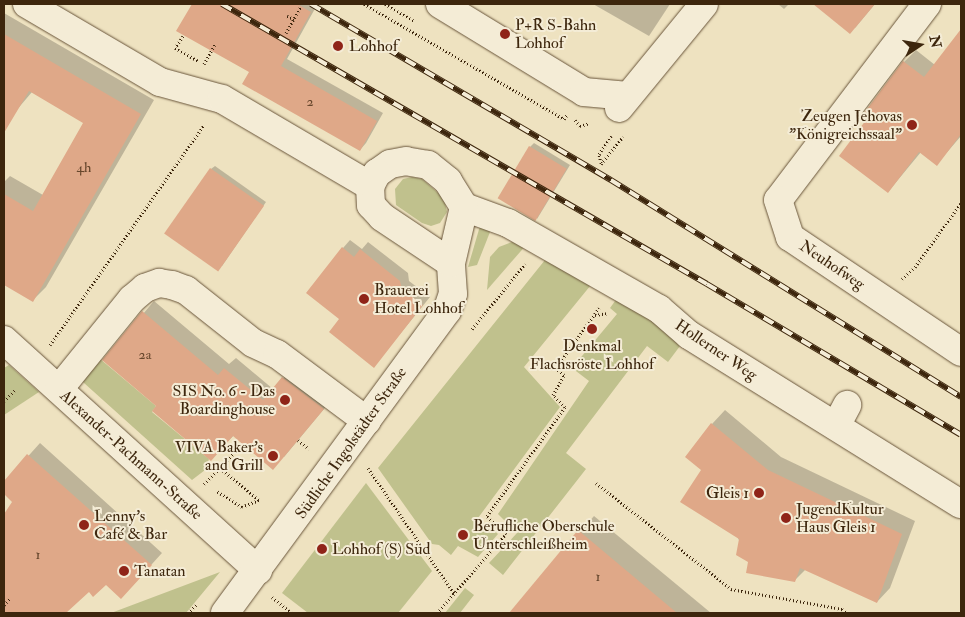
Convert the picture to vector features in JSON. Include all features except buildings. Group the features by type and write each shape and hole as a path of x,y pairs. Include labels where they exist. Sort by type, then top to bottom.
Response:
{"street":[{"path":"27,4 160,82 222,99 370,186"},
{"path":"440,4 584,92 623,102 704,4"},
{"name":"Neuhofweg","path":"927,4 778,200 790,237 961,352"},
{"path":"451,263 382,217 371,205 370,186 377,173 390,164 406,161 428,165 448,181 464,207"},
{"name":"Südliche Ingolstädter Straße","path":"225,613 447,311 453,294 451,263 464,207"},
{"name":"Hollerner Weg","path":"464,207 508,223 615,286 659,309 689,336 842,416 961,504"},
{"path":"59,389 132,299 145,288 159,283 186,290 253,343 278,354 367,421"},
{"name":"Alexander-Pachmann-Straße","path":"4,340 35,366 258,570"}],"path":[{"path":"364,4 564,119"},
{"path":"286,33 301,6"},
{"path":"287,16 294,19"},
{"path":"204,64 215,44"},
{"path":"35,366 222,99"},
{"path":"599,154 602,164"},
{"path":"881,298 915,267 961,203"},
{"path":"437,613 506,534 487,516 565,407 553,395 564,375 556,368 615,286"},
{"path":"220,468 259,500 242,507 205,484 242,444"},
{"path":"364,462 454,593"},
{"path":"596,483 731,589 842,609 847,613"},
{"path":"272,597 292,613"},
{"path":"4,605 10,598"}],"green space":[{"path":"412,177 422,179 444,198 447,212 440,223 431,226 422,223 396,205 395,189 403,179"},
{"path":"480,226 492,227 477,265 468,267"},
{"path":"512,242 527,244 487,290 490,257 499,247"},
{"path":"549,255 595,280 524,367 560,407 478,518 498,534 478,557 458,546 451,555 439,545 432,544 378,468"},
{"path":"618,297 666,330 680,346 668,362 647,346 566,453 586,469 503,575 489,563 517,533 498,514 589,381 572,368 617,314 610,308"},
{"path":"93,353 156,406 152,412 209,459 205,470 192,480 74,374"},
{"path":"9,365 39,392 4,415 4,368"},
{"path":"366,483 432,571 398,613 308,613 282,593"},
{"path":"220,572 186,613 111,613"},
{"path":"465,588 474,595 460,613 445,613"}],"railway":[{"path":"222,4 707,284 961,435"},
{"path":"311,4 611,180 961,397"}],"place":[{"name":"P+R S-Bahn Lohhof","path":"505,34"},
{"name":"Lohhof","path":"338,46"},
{"name":"Zeugen Jehovas \"Königreichssaal\"","path":"912,125"},
{"name":"Brauerei Hotel Lohhof","path":"364,299"},
{"name":"Denkmal Flachsröste Lohhof","path":"592,329"},
{"name":"SIS No. 6 - Das Boardinghouse","path":"285,400"},
{"name":"VIVA Baker's and Grill","path":"273,456"},
{"name":"Gleis 1","path":"759,493"},
{"name":"JugendKultur Haus Gleis 1","path":"786,518"},
{"name":"Lenny’s Café & Bar","path":"84,525"},
{"name":"Berufliche Oberschule Unterschleißheim","path":"463,535"},
{"name":"Lohhof (S) Süd","path":"322,549"},
{"name":"Tanatan","path":"124,571"}]}
